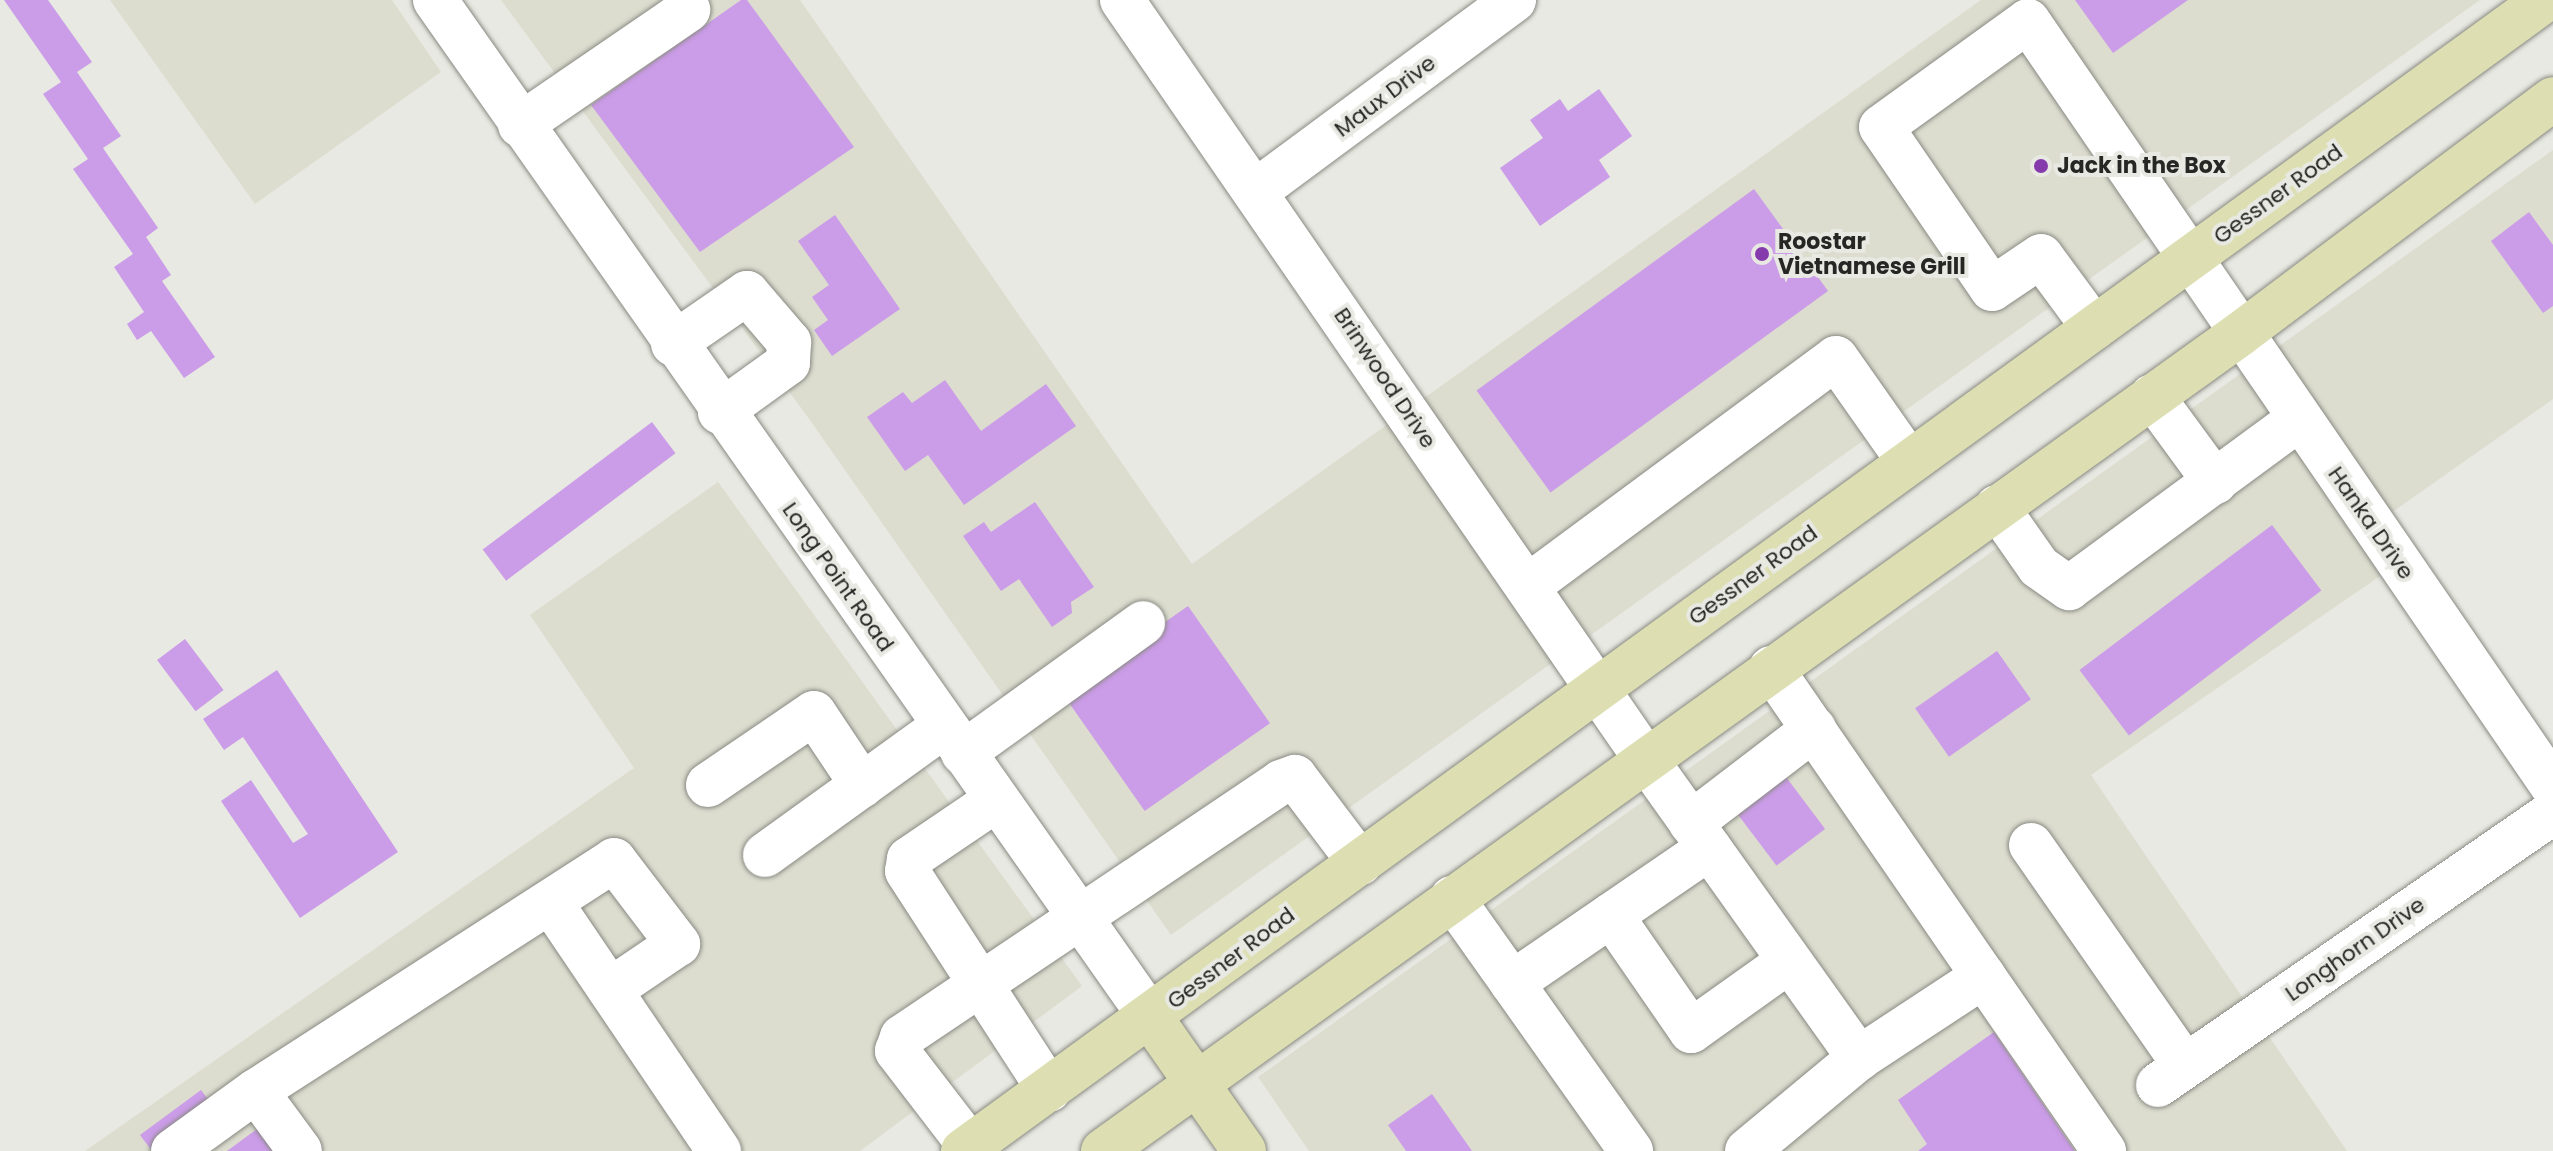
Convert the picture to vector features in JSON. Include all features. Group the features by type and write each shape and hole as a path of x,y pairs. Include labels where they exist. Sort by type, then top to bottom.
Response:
{"main road":[{"name":"Gessner Road","path":"966,1148 1151,1018 1597,688 2545,0"},
{"path":"1103,1151 1645,758 2240,334 2553,99"},
{"name":"Long Point Road","path":"1151,1018 1244,1151"}],"street":[{"name":"Brinwood Drive","path":"1122,0 1645,758 1859,1058"},
{"name":"Maux Drive","path":"1256,191 1514,0"},
{"name":"Long Point Road","path":"448,5 520,125 1151,1018"},
{"path":"520,125 688,10"},
{"name":"Hanka Drive","path":"2094,328 2041,256 1992,289 1881,127 2028,21 2188,259 2553,787"},
{"path":"673,344 747,293 789,342 788,363 720,412"},
{"path":"1528,586 1836,358 1909,462"},
{"path":"2152,396 2215,482"},
{"path":"1997,507 2039,567 2069,588 2299,419"},
{"path":"765,855 862,785 954,739 1143,623"},
{"path":"1771,668 2104,1151"},
{"path":"708,785 814,713 862,785"},
{"path":"1512,983 1611,915 1814,729"},
{"path":"966,1148 897,1051 902,1037 1078,915 1295,777 1360,863"},
{"path":"996,800 909,859 907,871 1049,1090"},
{"name":"Longhorn Drive","path":"2031,845 2171,1076 2553,812"},
{"path":"173,1151 256,1091 614,860 678,944 610,990"},
{"path":"1452,898 1631,1151"},
{"path":"551,903 719,1151"},
{"path":"1611,915 1691,1031 1789,961"},
{"path":"1747,1151 1859,1058 1984,976"},
{"path":"256,1091 300,1151"}],"shaded area":[{"path":"110,0 392,0 441,72 255,204"},
{"path":"501,0 800,0 1192,564 1981,0 2480,0 1171,935 807,416"},
{"path":"2553,150 2553,399 2391,513 2383,574 2091,775 2347,1151 1309,1151 1258,1077"},
{"path":"718,482 1082,986 860,1151 85,1151 634,768 530,615"}],"building":[{"path":"4,0 48,0 92,62 77,72 121,136 103,148 158,228 146,237 171,275 162,281 215,357 184,378 151,331 137,340 127,324 144,312 114,267 133,254 73,169 88,159 43,94 61,82"},
{"path":"741,0 747,0 854,147 700,252 591,105"},
{"path":"2075,0 2188,0 2113,53"},
{"path":"1599,89 1632,136 1599,160 1610,177 1540,226 1500,168 1543,138 1530,120 1560,99 1568,111"},
{"path":"1754,189 1828,291 1551,493 1477,391"},
{"path":"2529,212 2553,245 2553,306 2543,313 2491,241"},
{"path":"835,215 900,309 832,356 814,330 828,320 812,297 829,285 798,241"},
{"path":"945,380 981,431 1046,384 1076,426 964,505 928,455 905,471 867,417 903,392 912,403"},
{"path":"652,422 675,453 506,581 483,550"},
{"path":"1035,502 1094,587 1071,602 1072,613 1052,627 1019,579 1001,591 963,536 984,522 991,532"},
{"path":"2272,525 2321,590 2129,736 2080,670"},
{"path":"1188,606 1270,723 1145,811 1063,694"},
{"path":"185,639 224,690 196,711 157,660"},
{"path":"1997,651 2031,699 1949,757 1915,708"},
{"path":"277,670 398,852 300,918 221,801 251,780 293,843 308,834 243,737 224,750 203,719"},
{"path":"1783,773 1825,829 1776,866 1734,810"},
{"path":"1994,1032 2075,1151 1918,1151 1927,1144 1898,1100"},
{"path":"201,1090 232,1131 152,1151 140,1135"},
{"path":"1432,1094 1472,1151 1406,1151 1388,1125"},
{"path":"261,1126 279,1151 227,1151"}],"place":[{"name":"Jack in the Box","path":"2041,166"},
{"name":"Roostar Vietnamese Grill","path":"1762,254"}]}
